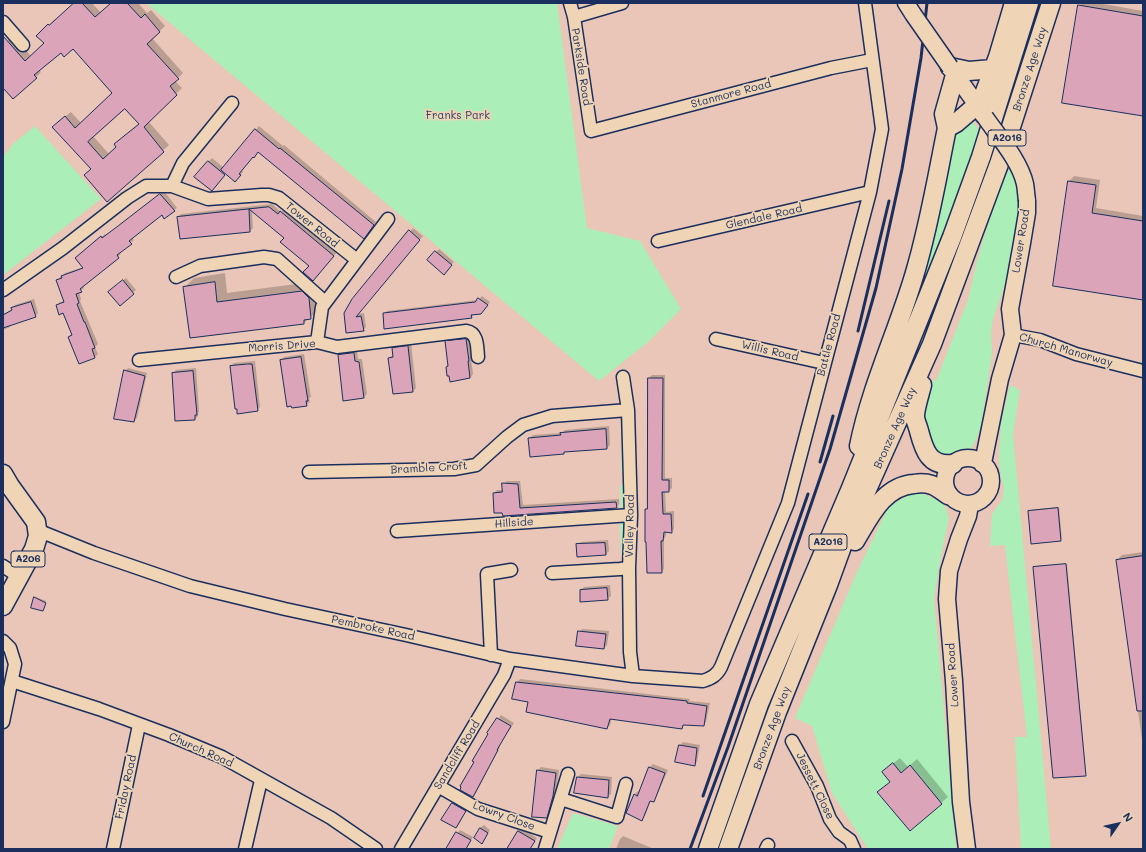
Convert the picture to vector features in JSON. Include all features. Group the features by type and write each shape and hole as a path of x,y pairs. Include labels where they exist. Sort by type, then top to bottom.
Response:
{"main road":[{"path":"947,128 956,122 981,111 983,97 988,86 992,69 998,57 1014,3"},
{"name":"Bronze Age Way","path":"708,849 759,704 851,488 952,237 981,158 1029,3"},
{"name":"Bronze Age Way","path":"728,849 777,712 844,541 932,344 999,164 1050,3"},
{"name":"Lower Road","path":"909,9 1014,158 1025,184 1027,213 1010,309 1013,335 1000,379 982,464"},
{"path":"851,488 864,421 914,276 927,226 947,128 944,114 952,71 969,72 992,69"},
{"path":"828,585 875,508 891,492 906,485 921,483 933,486 948,494 955,501 970,505 977,503 989,492 991,480 989,472 982,464 973,459 967,458 952,464 944,465 935,461 927,454 915,416 932,344"},
{"path":"948,494 944,479 952,464"},
{"path":"3,474 36,522 38,530"},
{"name":"Lower Road","path":"967,849 962,802 947,599 949,572 968,516 970,505"},
{"name":"A206","path":"3,606 34,548 38,536 38,530"}],"street":[{"name":"Parkside Road","path":"570,3 574,17 591,131"},
{"path":"574,17 622,3"},
{"name":"Battle Road","path":"717,674 788,503 870,192 882,129 865,3"},
{"path":"3,22 23,45"},
{"name":"Stanmore Road","path":"591,131 831,68 872,60"},
{"path":"172,186 183,163 232,103"},
{"name":"Tower Road","path":"3,290 34,269 127,198 146,186 172,186 208,199 262,195 269,195 279,198 357,260"},
{"name":"Glendale Road","path":"658,242 870,192"},
{"path":"317,342 322,307 388,219"},
{"path":"176,277 200,266 264,257 277,259 325,302"},
{"name":"Morris Drive","path":"139,360 317,342 337,347 466,331 470,332 475,337 478,357"},
{"name":"Church Manorway","path":"1013,335 1040,340 1076,354 1143,370"},
{"name":"Willis Road","path":"716,338 824,363"},
{"name":"Valley Road","path":"622,377 628,410 631,515 629,568 630,652 633,676"},
{"name":"Bramble Croft","path":"309,472 454,469 476,465 507,437 523,425 552,416 628,410"},
{"name":"Hillside","path":"398,531 631,515"},
{"name":"Pembroke Road","path":"38,530 94,553 190,586 510,660 633,676 703,681 717,674"},
{"path":"3,566 18,576"},
{"path":"552,573 629,568"},
{"path":"491,655 487,574 511,570"},
{"path":"3,641 10,648 15,664 3,722"},
{"name":"Sandcliff Road","path":"401,849 504,675 510,660"},
{"name":"Church Road","path":"12,681 169,735 222,757 331,818 376,849"},
{"name":"Friday Road","path":"113,849 139,725"},
{"name":"Jessett Close","path":"792,741 817,786 830,819 840,832 850,840 854,849"},
{"path":"545,849 568,774"},
{"path":"245,849 262,780"},
{"path":"561,799 617,817 626,784"},
{"name":"Lowry Close","path":"438,786 478,809 550,832"}],"green space":[{"name":"Franks Park","path":"146,3 557,3 587,228 640,241 681,309 648,342 599,381"},
{"path":"972,120 980,132 969,172 905,332 926,270 936,233 953,139 959,129"},
{"path":"35,126 101,199 3,275 3,157 14,143"},
{"path":"1005,167 1012,172 1020,206 1017,232 1007,278 993,319 991,333 992,353 981,427 974,444 967,454 960,457 945,457 931,443 922,417 933,380 936,381 968,300 977,261"},
{"path":"1010,385 1020,390 1013,434 1051,849 1021,849 1015,737 1027,737 1005,545 990,546 992,514 1002,500 1004,488 999,459 1001,424"},
{"path":"622,430 624,431 625,472 621,471"},
{"path":"620,485 624,485 624,513 621,514"},
{"path":"917,491 944,503 949,518 934,598 956,849 868,849 832,793 812,726 795,718 856,574 889,506"},
{"path":"620,522 624,522 624,554 621,554"},
{"path":"573,813 618,826 609,849 557,849"}],"building":[{"path":"74,3 82,3 95,17 111,3 127,3 141,18 145,14 160,32 147,44 179,79 170,86 177,95 144,127 164,152 107,202 84,175 91,169 52,127 65,116 75,128 112,93 73,49 64,57 61,53 34,75 37,78 13,99 3,88 3,36 25,61 44,43 36,36 48,24 49,25","holes":["125,109 139,124 114,144 116,147 103,159 88,142"]},
{"path":"1078,5 1143,16 1143,116 1062,103"},
{"path":"255,129 374,225 364,239 258,152 239,174 241,175 235,182 221,170"},
{"path":"208,161 225,175 212,191 194,177"},
{"path":"1068,181 1096,185 1092,213 1143,221 1143,300 1053,286"},
{"path":"160,194 175,211 164,219 162,215 129,241 132,244 117,255 119,258 80,289 82,292 76,294 79,303 77,304 95,348 92,349 95,358 79,364 68,337 72,335 63,313 59,315 56,305 64,302 56,280 62,278 61,276 83,268 75,258 101,236 102,238"},
{"path":"269,207 278,214 280,211 334,256 313,281 303,272 309,266 280,242 284,238 249,209"},
{"path":"249,209 250,232 180,239 177,217"},
{"path":"409,230 420,240 356,317 361,316 364,331 346,333 344,313 352,299"},
{"path":"435,251 452,265 444,275 427,260"},
{"path":"123,280 134,294 120,306 108,292"},
{"path":"215,282 217,302 302,291 309,298 311,319 304,320 304,324 190,338 183,287"},
{"path":"478,298 488,305 481,314 471,315 472,318 384,329 383,313 475,302"},
{"path":"31,302 36,317 3,328 3,315 12,310 11,308"},
{"path":"466,339 470,378 450,382 449,376 447,376 446,367 448,366 445,341"},
{"path":"408,346 413,392 393,394 388,358 393,357 392,348"},
{"path":"354,353 355,361 359,362 364,398 343,401 338,355"},
{"path":"301,357 308,401 306,401 307,406 292,408 291,406 287,407 280,360"},
{"path":"252,364 258,411 237,414 237,409 235,409 230,366"},
{"path":"124,370 145,376 134,422 114,419"},
{"path":"193,371 197,415 195,415 195,420 175,421 172,373"},
{"path":"648,378 663,378 662,480 669,480 669,492 662,492 663,514 671,514 672,533 664,532 663,541 661,541 662,573 647,573 645,509 647,509"},
{"path":"606,429 607,449 564,452 564,454 530,457 528,438 561,435 560,433"},
{"path":"502,483 518,484 520,508 616,502 617,508 503,516 502,513 494,513 493,493 502,492"},
{"path":"1058,508 1061,541 1031,544 1028,511"},
{"path":"605,543 606,555 577,557 576,544"},
{"path":"1143,556 1143,711 1137,711 1116,560"},
{"path":"1066,564 1086,776 1053,778 1033,567"},
{"path":"607,588 608,600 580,602 580,590"},
{"path":"34,597 46,603 43,611 31,608"},
{"path":"578,631 606,634 604,649 576,646"},
{"path":"516,682 687,701 687,703 707,706 704,726 683,725 682,729 610,719 607,729 526,712 528,702 512,699"},
{"path":"497,718 511,726 473,797 460,790 460,786 474,762 472,761 488,734 487,733"},
{"path":"679,745 697,748 695,766 675,762"},
{"path":"893,763 901,773 910,765 942,804 910,831 877,792 890,782 882,772"},
{"path":"649,767 665,773 654,802 650,801 642,821 626,813 634,794 637,796"},
{"path":"537,770 556,773 553,796 547,818 532,817"},
{"path":"577,777 609,780 608,798 574,793"},
{"path":"452,803 466,811 456,828 441,820"},
{"path":"480,828 488,833 482,844 474,838"},
{"path":"518,831 535,841 530,849 507,849"},
{"path":"456,832 471,840 466,849 446,849"}],"railway":[{"path":"690,849 728,747 830,449 876,288 902,169 921,58 927,3"},
{"path":"858,331 889,201"},
{"path":"820,462 833,416"},
{"path":"703,796 808,494"}]}
